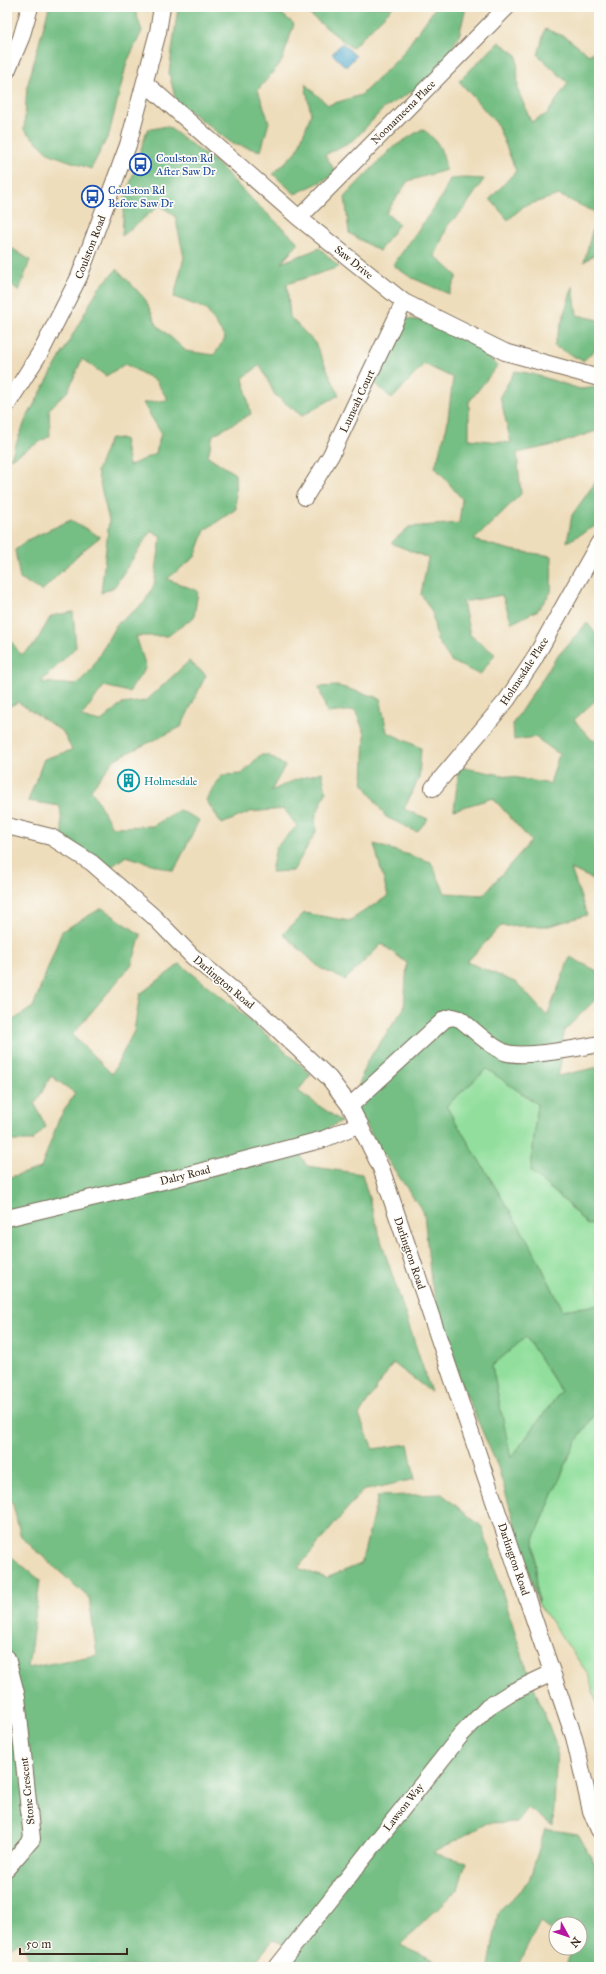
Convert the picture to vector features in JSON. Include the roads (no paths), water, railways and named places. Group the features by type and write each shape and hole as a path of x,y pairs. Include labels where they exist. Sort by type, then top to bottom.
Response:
{"street":[{"path":"7,71 21,38 30,7"},
{"name":"Coulston Road","path":"7,404 43,348 79,277 128,145 145,83 162,7"},
{"name":"Noonameena Place","path":"299,218 507,7"},
{"name":"Saw Drive","path":"145,83 299,218 404,302 504,352 599,378"},
{"name":"Lumeah Court","path":"305,497 331,455 404,302"},
{"name":"Holmesdale Place","path":"434,788 507,700 533,661 599,542"},
{"name":"Darlington Road","path":"7,826 51,836 92,863 154,917 192,956 256,1009 329,1078 350,1106 360,1124 383,1176 574,1737 591,1811 599,1830"},
{"path":"350,1106 445,1019 454,1017 460,1019 495,1047 506,1053 521,1054 599,1044"},
{"name":"Dalry Road","path":"7,1218 176,1178 317,1141 360,1124"},
{"name":"Stone Crescent","path":"7,1658 17,1697 32,1839 7,1868"},
{"name":"Lawson Way","path":"277,1967 461,1735 488,1707 510,1693 552,1673"}],"water":[{"path":"342,43 356,56 346,67 332,54"}],"place":[{"name":"Coulston Rd After Saw Dr","path":"140,164"},
{"name":"Coulston Rd Before Saw Dr","path":"92,196"},
{"name":"Holmesdale","path":"128,781"}]}
